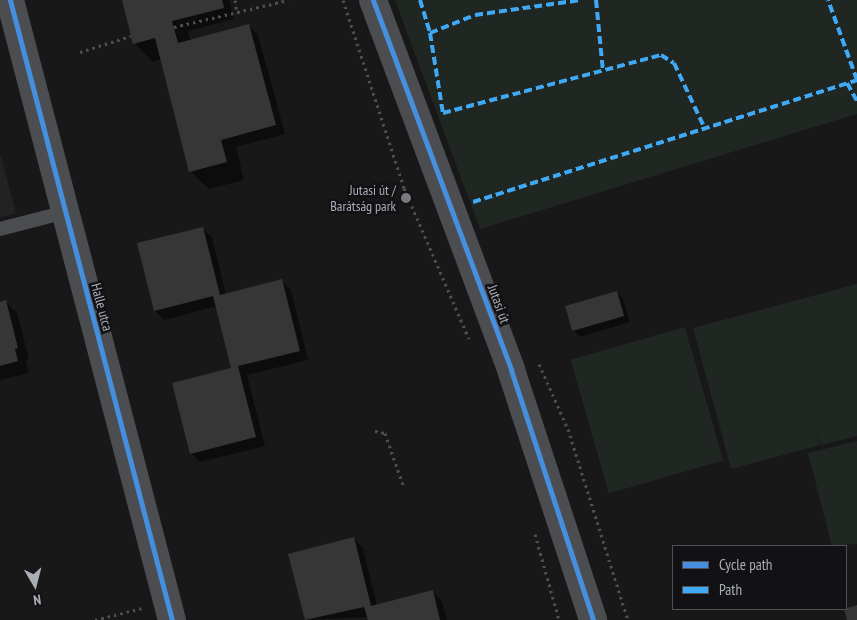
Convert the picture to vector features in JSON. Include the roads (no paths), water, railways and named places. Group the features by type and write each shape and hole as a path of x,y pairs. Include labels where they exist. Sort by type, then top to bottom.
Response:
{"street":[{"name":"Halle utca","path":"10,0 169,611"},
{"name":"Jutasi út","path":"373,0 511,370 593,620"}],"lane":[{"path":"0,229 66,212"}],"place":[{"name":"Jutasi út / Barátság park","path":"406,198"}]}
